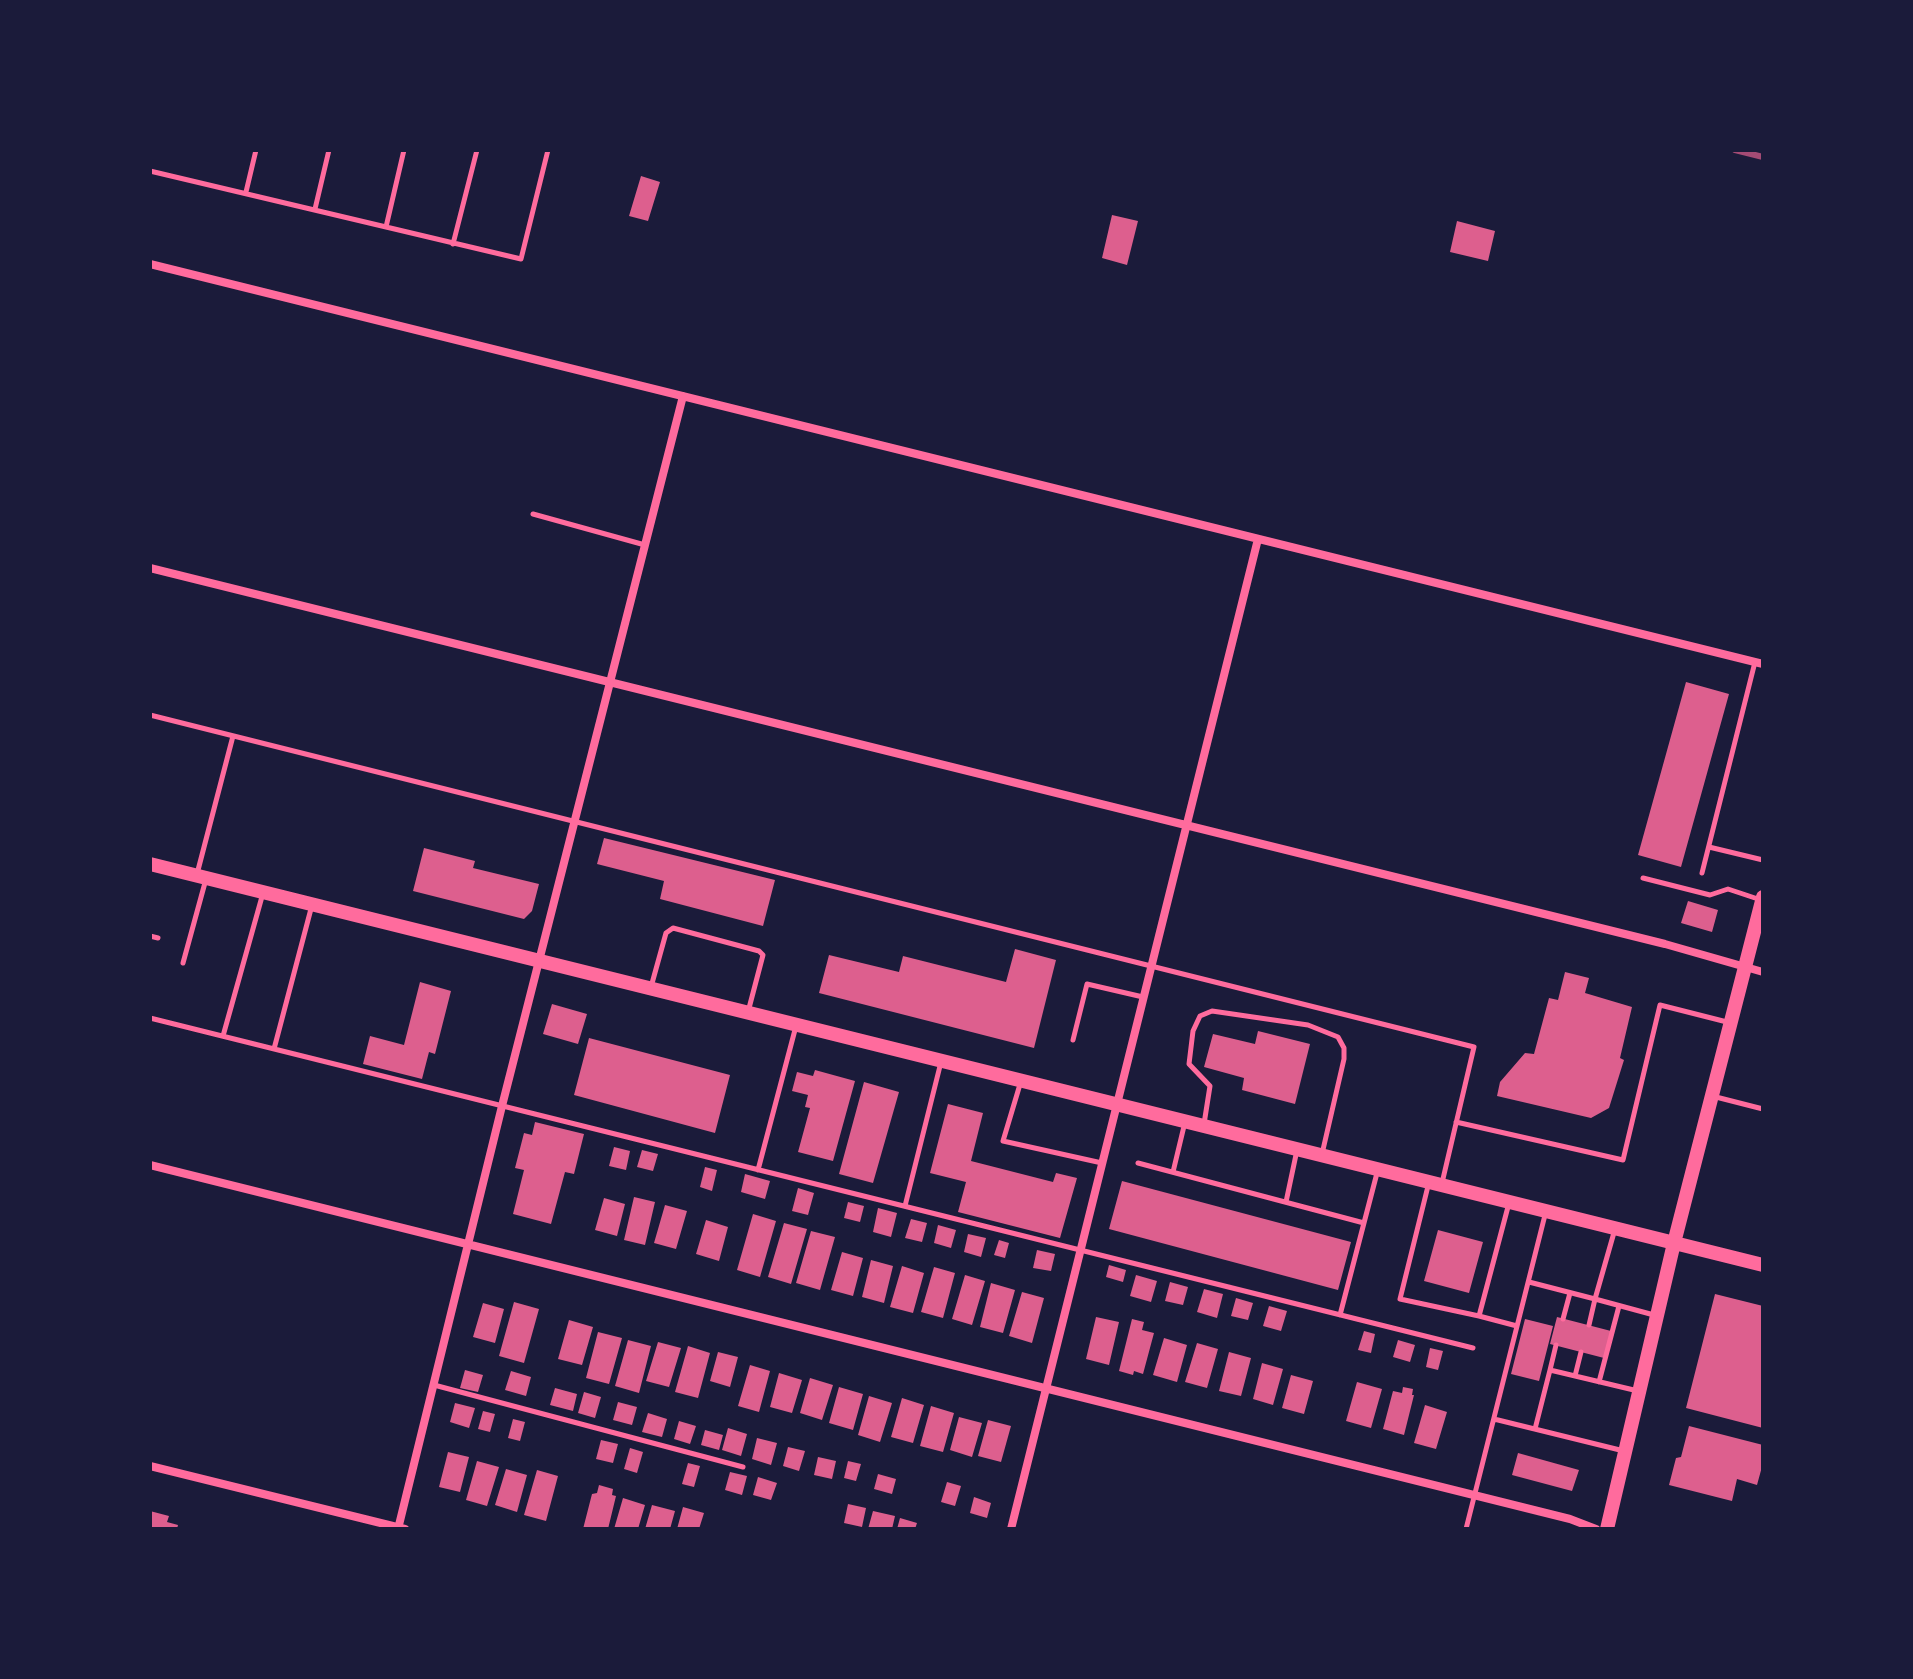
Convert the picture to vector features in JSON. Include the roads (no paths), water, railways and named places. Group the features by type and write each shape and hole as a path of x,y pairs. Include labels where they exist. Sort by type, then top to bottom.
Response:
{"main road":[{"path":"150,864 1763,1265"},
{"path":"1607,1529 1656,1316 1762,899"}],"street":[{"path":"150,264 1759,663"},
{"path":"150,1466 400,1528 502,1106 683,396"},
{"path":"1011,1529 1258,539"},
{"path":"150,568 1665,944 1763,972"},
{"path":"150,1165 1570,1519 1596,1529"}],"lane":[{"path":"246,192 256,150"},
{"path":"315,209 329,150"},
{"path":"386,227 404,150"},
{"path":"453,244 477,150"},
{"path":"150,171 521,259 548,150"},
{"path":"533,514 645,545"},
{"path":"1702,873 1759,663"},
{"path":"150,715 1474,1047 1456,1122 1400,1299 1517,1326"},
{"path":"183,963 233,736"},
{"path":"1709,847 1763,860"},
{"path":"1643,878 1710,895 1728,889 1762,899"},
{"path":"223,1036 263,892"},
{"path":"274,1049 313,904"},
{"path":"651,988 666,933 673,928 759,951 763,955 748,1013"},
{"path":"150,936 158,938"},
{"path":"1073,1040 1087,984 1143,997"},
{"path":"1456,1122 1623,1160 1660,1005 1730,1023"},
{"path":"1203,1126 1210,1086 1189,1064 1193,1031 1200,1016 1212,1011 1308,1025 1338,1037 1344,1048 1322,1155"},
{"path":"150,1018 1473,1348"},
{"path":"758,1170 796,1025"},
{"path":"905,1206 942,1061"},
{"path":"1021,1081 1003,1141 1102,1163"},
{"path":"1711,1096 1763,1109"},
{"path":"1173,1172 1185,1121"},
{"path":"1286,1202 1297,1149"},
{"path":"1138,1163 1364,1223"},
{"path":"1340,1315 1379,1169"},
{"path":"1479,1316 1510,1201"},
{"path":"1466,1529 1546,1210"},
{"path":"1589,1325 1615,1228"},
{"path":"1529,1282 1656,1316"},
{"path":"1563,1319 1570,1293"},
{"path":"1599,1382 1619,1306"},
{"path":"1535,1429 1556,1345"},
{"path":"1575,1376 1581,1352"},
{"path":"1550,1370 1639,1392"},
{"path":"434,1385 743,1467"},
{"path":"1494,1419 1625,1452"}],"railway":[{"path":"1735,150 1763,157"}]}
